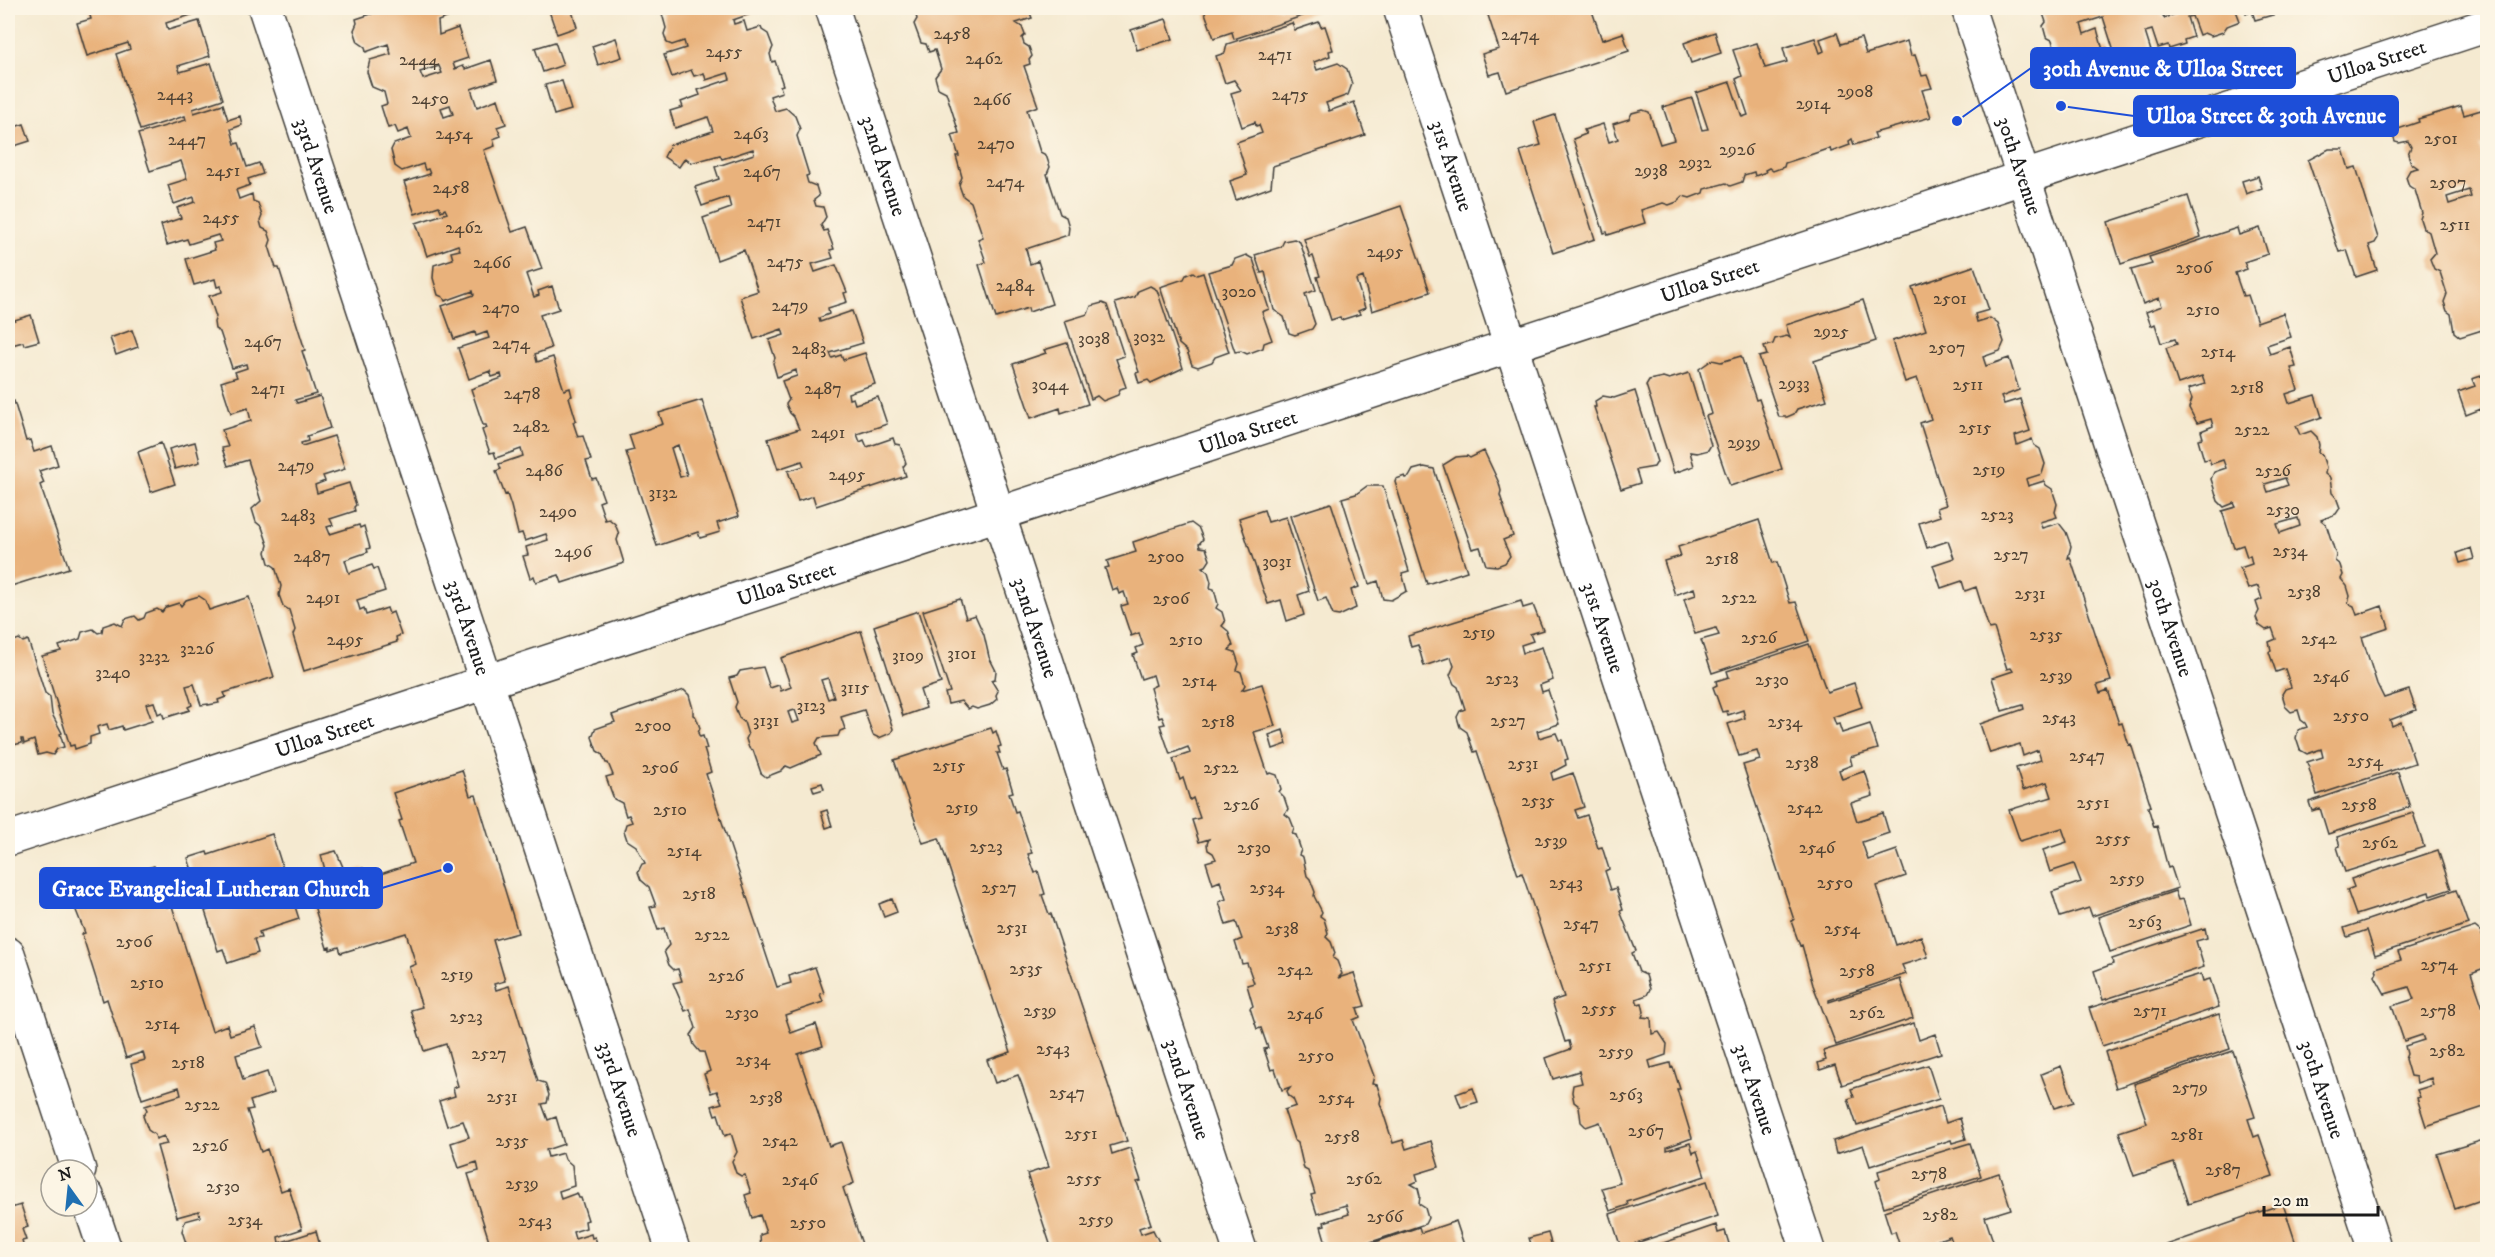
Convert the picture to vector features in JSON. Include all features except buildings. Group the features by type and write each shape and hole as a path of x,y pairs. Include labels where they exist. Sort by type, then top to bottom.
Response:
{"street":[{"name":"33rd Avenue","path":"265,8 673,1250"},
{"name":"32nd Avenue","path":"832,8 1240,1250"},
{"name":"31st Avenue","path":"1400,8 1808,1250"},
{"name":"30th Avenue","path":"1968,8 2375,1250"},
{"name":"Ulloa Street","path":"8,839 2487,25"},
{"path":"8,954 75,1158"},
{"path":"94,1218 105,1250"}],"place":[{"name":"Ulloa Street & 30th Avenue","path":"2061,106"},
{"name":"30th Avenue & Ulloa Street","path":"1957,121"},
{"name":"Grace Evangelical Lutheran Church","path":"448,868"}]}
